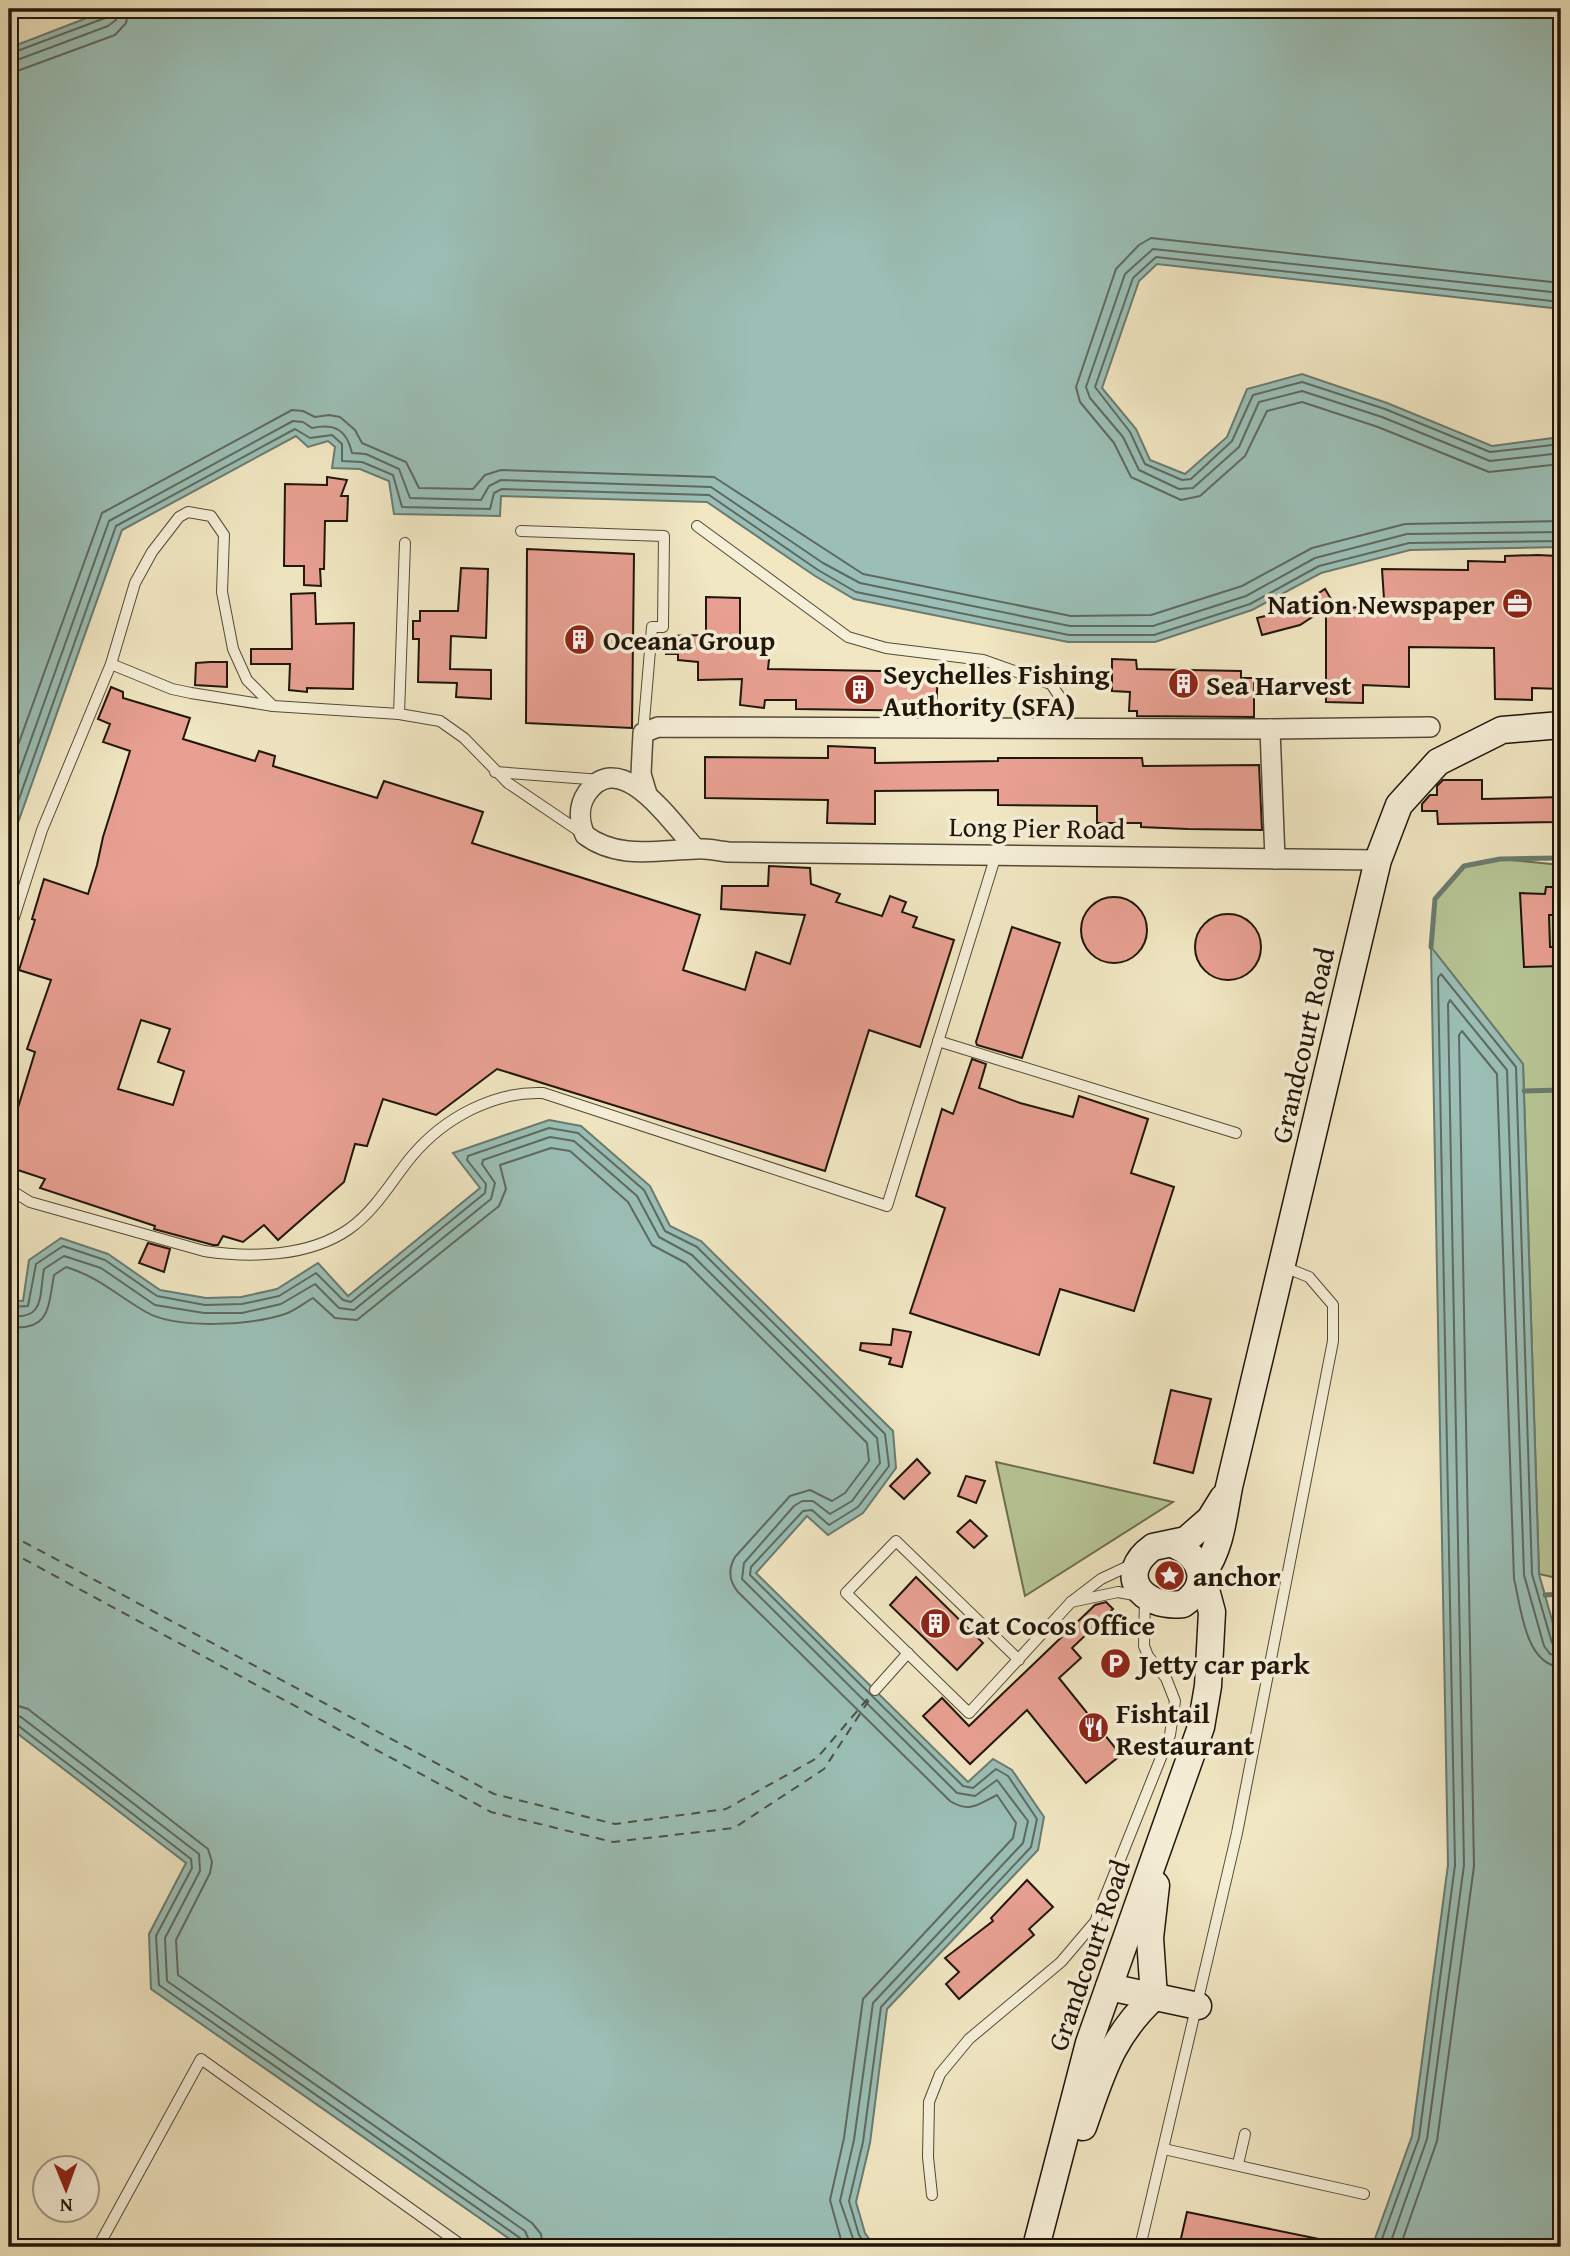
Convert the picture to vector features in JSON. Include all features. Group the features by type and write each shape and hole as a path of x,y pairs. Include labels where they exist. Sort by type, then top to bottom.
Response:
{"street":[{"name":"Grandcourt Road","path":"1228,1487 1378,860 1399,805 1438,762 1502,730 1561,725"},
{"path":"647,794 641,774 643,733 657,727 1430,727"},
{"path":"1270,729 1275,859"},
{"path":"585,835 580,815 583,798 593,786 603,780 626,780 647,794 696,849"},
{"name":"Long Pier Road","path":"585,835 596,843 622,850 668,852 696,849 729,852 1378,860"},
{"path":"1208,1686 1207,1668 1199,1642 1189,1623 1138,1587 1135,1574 1138,1562 1153,1546 1175,1545 1186,1540 1210,1520 1228,1487"},
{"path":"1160,1603 1183,1604 1194,1597 1202,1574 1215,1556 1228,1487"},
{"path":"1175,1545 1191,1554 1202,1574 1212,1612 1208,1686"},
{"name":"Grandcourt Road","path":"1036,2247 1088,2043 1201,1727 1208,1686"},
{"path":"1154,1997 1150,1938 1161,1842"},
{"path":"1109,1987 1198,2006"},
{"path":"1056,2173 1078,2141 1107,2061 1129,2021 1154,1997"}],"lane":[{"path":"9,933 42,831 111,664 135,583 152,552 179,517 188,512 201,513 219,524 224,535 222,592 236,658 247,681 273,706"},
{"path":"697,526 848,637 886,648 984,660 1051,684 1062,700 1064,729"},
{"path":"521,531 664,536 663,627 652,627 643,733"},
{"path":"399,714 405,543"},
{"path":"111,664 172,689 273,706 399,714 440,722 454,729 495,772 527,797 585,835"},
{"path":"495,772 603,780"},
{"path":"9,1189 30,1202 204,1251 227,1254 282,1252 314,1245 349,1229 377,1203 435,1132 491,1101 519,1092 543,1093 887,1206 996,855"},
{"path":"938,1041 1236,1133"},
{"path":"1140,2247 1237,1833 1333,1340 1333,1305 1309,1277 1282,1266"},
{"path":"1019,1660 896,1541 846,1593 969,1713 1019,1660 1070,1602 1101,1579 1138,1562"},
{"path":"1070,1602 1118,1592 1160,1603"},
{"path":"932,2195 928,2157 929,2102 940,2074 969,2039 1061,1962 1094,1922 1170,1735 1175,1701 1166,1678 1143,1646 1146,1629 1160,1603"},
{"path":"1146,1629 1160,1603"},
{"path":"875,1690 908,1653"},
{"path":"98,2247 201,2059 464,2247"},
{"path":"1238,2164 1245,2134"},
{"path":"1164,2149 1364,2194"}],"green space":[{"path":"1500,859 1561,865 1561,1579 1539,1574 1523,1064 1431,947 1435,899 1464,866"},
{"path":"996,1462 1173,1502 1025,1596"}],"water":[{"path":"110,9 1561,9 1561,309 1157,264 1139,281 1102,388 1136,429 1150,460 1185,474 1227,437 1247,389 1302,374 1387,403 1492,446 1561,437 1561,547 1410,550 1321,573 1252,610 1155,642 1068,642 854,599 815,576 707,502 501,496 500,516 394,514 389,481 360,469 332,468 335,447 328,441 308,447 296,436 122,530 9,848 9,48"},
{"path":"1431,947 1523,1064 1539,1574 1561,1652 1561,2247 1372,2247 1412,2136 1448,1865"},
{"path":"549,1120 581,1126 650,1186 670,1226 701,1241 893,1431 896,1468 863,1513 828,1535 807,1516 756,1573 968,1782 993,1759 1012,1770 1044,1817 1038,1850 887,2009 870,2143 856,2202 865,2233 875,2247 521,2247 151,1989 149,1934 186,1863 9,1727 9,1300 23,1301 29,1260 61,1238 108,1254 160,1290 206,1298 241,1297 277,1289 318,1263 348,1296 480,1188 453,1153"}],"building":[{"path":"327,477 347,480 341,496 348,496 347,521 325,521 321,586 304,585 304,566 284,566 285,484 327,485"},
{"name":"Oceana Group","path":"527,549 634,554 632,728 526,723"},
{"path":"1505,556 1557,556 1556,594 1561,594 1561,689 1532,688 1532,700 1495,699 1494,648 1409,647 1409,687 1363,685 1363,703 1326,702 1326,608 1300,625 1262,635 1257,618 1294,609 1325,589 1337,609 1360,607 1360,599 1384,599 1382,569 1468,570 1468,561 1505,562"},
{"path":"461,568 488,569 486,638 451,636 450,669 491,670 491,699 456,697 457,683 418,682 419,639 413,639 413,621 420,621 420,611 458,611"},
{"path":"315,593 316,624 354,623 353,689 307,688 307,692 289,690 290,664 251,664 251,649 292,649 291,594"},
{"path":"706,597 740,598 740,638 771,641 768,669 938,672 936,711 796,709 796,700 765,700 764,708 740,705 742,679 698,680 698,662 678,660 678,654 666,654 666,636 706,635"},
{"name":"Sea Harvest","path":"1112,659 1136,660 1137,669 1241,671 1241,678 1254,678 1254,717 1137,716 1137,711 1129,711 1130,692 1112,691"},
{"path":"227,662 227,687 195,685 196,663"},
{"path":"111,687 123,692 123,698 190,718 183,739 255,761 259,751 275,756 273,766 377,798 384,781 483,812 472,843 700,915 683,970 745,990 756,952 790,964 805,915 721,909 722,886 768,886 769,866 810,868 811,884 840,894 836,902 882,916 890,896 906,902 902,912 917,917 913,927 954,940 920,1047 869,1030 825,1171 497,1069 436,1115 383,1099 367,1146 355,1144 344,1182 278,1240 264,1225 243,1242 223,1236 218,1245 213,1245 154,1229 155,1226 40,1188 45,1179 9,1167 16,1146 9,1145 9,1137 35,1052 27,1049 51,980 19,970 35,920 32,919 44,879 88,894 130,751 103,742 110,724 98,719","holes":["141,1020 170,1029 158,1062 184,1071 173,1105 118,1089"]},
{"path":"828,746 875,748 875,763 998,761 998,758 1142,758 1143,766 1259,765 1262,830 1188,829 1141,827 1141,823 1097,823 1097,806 998,805 998,790 875,791 875,824 827,823 828,800 705,798 705,757 828,758"},
{"path":"1443,780 1482,780 1482,799 1561,797 1561,822 1438,824 1437,811 1422,811 1422,804 1430,795 1437,795 1437,786"},
{"path":"1546,887 1561,887 1561,915 1549,915 1550,947 1561,947 1561,966 1524,967 1520,893 1545,894"},
{"path":"1114,897 1137,907 1147,930 1137,953 1114,963 1091,953 1081,930 1091,907"},
{"path":"1228,914 1251,924 1261,947 1251,970 1228,980 1205,970 1195,947 1205,924"},
{"path":"1012,927 1060,943 1022,1058 977,1045 976,1042"},
{"path":"972,1059 986,1064 979,1088 1020,1103 1073,1117 1079,1096 1148,1119 1131,1173 1174,1187 1134,1311 1060,1289 1039,1355 910,1313 945,1208 916,1196 942,1109 953,1114"},
{"path":"148,1243 170,1249 164,1272 139,1263"},
{"path":"893,1329 911,1332 902,1367 889,1364 891,1358 860,1350 861,1343 891,1345"},
{"path":"1171,1390 1211,1399 1193,1473 1154,1463"},
{"path":"917,1459 930,1473 904,1499 890,1486"},
{"path":"966,1476 985,1481 976,1503 958,1496"},
{"path":"970,1520 987,1536 974,1548 957,1532"},
{"name":"Cat Cocos Office","path":"916,1577 983,1643 957,1670 890,1605"},
{"path":"1106,1602 1113,1609 1072,1648 1081,1658 1059,1678 1121,1755 1086,1783 1027,1710 970,1764 923,1716 942,1698 969,1726 1095,1605"},
{"path":"1027,1880 1053,1907 1029,1929 1034,1935 959,1999 946,1984 959,1972 945,1958 993,1921 991,1918"},
{"path":"1187,2212 1324,2240 1323,2247 1179,2247"}],"waterway":[{"path":"1431,947 1435,899 1464,866 1500,859 1561,858"},
{"path":"1524,1091 1561,1090"},
{"path":"1545,1595 1561,1594"}],"ferry route":[{"path":"9,1534 494,1794 615,1824 726,1809 817,1758 870,1696"},
{"path":"9,1551 491,1812 613,1842 734,1828 824,1769 873,1694"}],"place":[{"name":"Nation Newspaper","path":"1518,603"},
{"name":"Oceana Group","path":"580,639"},
{"name":"Sea Harvest","path":"1183,684"},
{"name":"Seychelles Fishing Authority (SFA)","path":"860,689"},
{"name":"anchor","path":"1170,1575"},
{"name":"Cat Cocos Office","path":"936,1624"},
{"name":"Jetty car park","path":"1116,1663"},
{"name":"Fishtail Restaurant","path":"1093,1728"}]}
